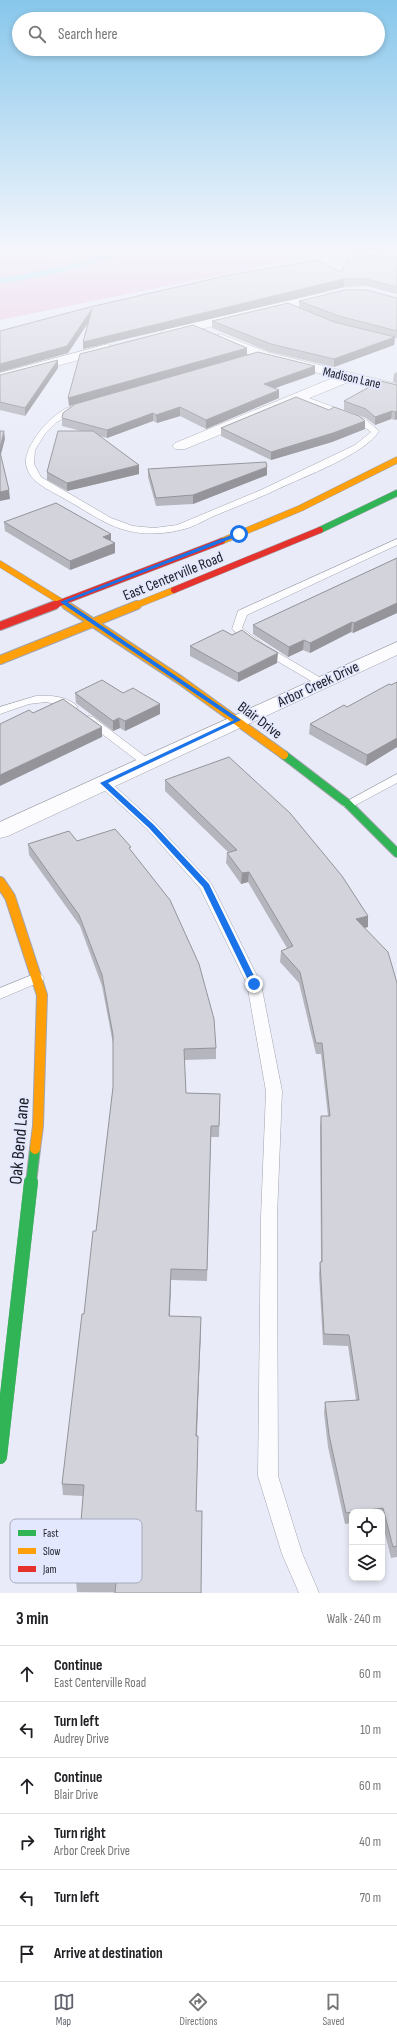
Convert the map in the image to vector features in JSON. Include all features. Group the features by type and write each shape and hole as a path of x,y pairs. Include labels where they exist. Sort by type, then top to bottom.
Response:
{"main road":[{"name":"East Centerville Road","path":"0,626 239,534 340,489 397,460"},
{"name":"East Centerville Road","path":"0,660 271,551 368,508 397,493"},
{"name":"Blair Drive","path":"0,564 63,602 238,720 348,804 397,853"},
{"name":"Oak Bend Lane","path":"0,882 10,897 42,995 38,1126 0,1457"}],"street":[{"path":"153,337 210,323"},
{"name":"Madison Lane","path":"194,327 260,355 397,388"},
{"path":"0,377 117,346"},
{"path":"180,446 348,377"},
{"name":"Arbor Creek Drive","path":"0,831 397,648"}],"lane":[{"path":"245,359 260,355"},
{"path":"86,405 72,409 54,420 42,433 31,450 30,464 37,479 108,520 131,529 154,531 178,528 264,492 358,447 372,436 375,431 362,421 298,397"},
{"path":"322,683 259,646 238,629 242,614 397,542"},
{"path":"0,711 24,701 48,700 67,703 147,763"},
{"path":"348,804 397,778"},
{"path":"104,783 151,826 206,886 254,984 274,1091 269,1217 268,1476 292,1554 309,1593"},
{"path":"0,994 37,978"}],"building":[{"path":"29,323 82,323 67,346 0,364 0,331"},
{"path":"88,323 160,323 83,342"},
{"path":"218,323 339,323 395,337 334,359 271,344"},
{"path":"367,323 397,323 397,331"},
{"path":"193,325 247,348 68,398 80,354"},
{"path":"258,352 315,366 264,384 279,390 206,420 180,407 156,415 153,413 107,430 62,418 63,413 75,404"},
{"path":"58,360 25,408 0,402 0,375"},
{"path":"380,381 397,385 397,411 392,411 375,417 366,409 344,401"},
{"path":"296,397 329,410 334,407 359,416 365,421 333,433 271,452 221,428"},
{"path":"0,431 4,431 0,448"},
{"path":"58,431 93,431 139,465 67,483 47,472"},
{"path":"0,452 9,490 0,492"},
{"path":"266,462 267,467 193,495 156,498 148,469"},
{"path":"56,503 111,534 103,537 115,543 70,561 4,522"},
{"path":"397,558 397,603 354,623 352,622 310,643 304,640 289,647 253,625"},
{"path":"223,630 232,635 242,630 278,653 238,673 190,646"},
{"path":"102,680 123,693 133,688 160,704 125,721 119,718 113,721 75,693"},
{"path":"397,682 397,738 367,755 310,724 344,705 347,707 389,684 391,685"},
{"path":"63,699 102,727 0,775 0,724 29,710 33,713"},
{"path":"229,757 290,813 342,876 368,916 356,919 388,952 397,983 397,1546 393,1547 385,1516 385,1509 349,1509 349,1513 346,1513 329,1435 325,1402 359,1400 349,1335 324,1334 320,1262 322,1262 321,1116 330,1116 322,1043 316,1043 300,972 281,951 293,946 249,872 242,873 227,853 237,850 165,780"},
{"path":"115,829 131,847 129,848 170,900 199,964 214,1019 216,1048 184,1049 186,1093 220,1094 219,1126 211,1126 207,1270 171,1269 169,1316 201,1317 196,1436 198,1436 196,1511 202,1511 201,1593 115,1593 116,1583 142,1583 142,1519 81,1519 84,1485 62,1484 82,1314 84,1314 93,1231 96,1231 113,1087 113,1035 102,975 79,915 28,844 69,831 77,841"}],"traffic: fast":[{"path":"320,530 369,508 397,493"},
{"path":"284,755 348,804 397,853"},
{"path":"0,1457 35,1149"}],"traffic: slow":[{"path":"222,541 301,508 397,460"},
{"path":"0,564 144,656 215,704 284,755"},
{"path":"0,660 174,590"},
{"path":"0,882 10,897 42,995 38,1126 35,1149"}],"traffic: jam":[{"path":"174,590 320,530"},
{"path":"0,626 222,541"}],"route":[{"path":"239,534 63,602 80,612 238,720 104,783 151,826 206,886 254,984"}]}
